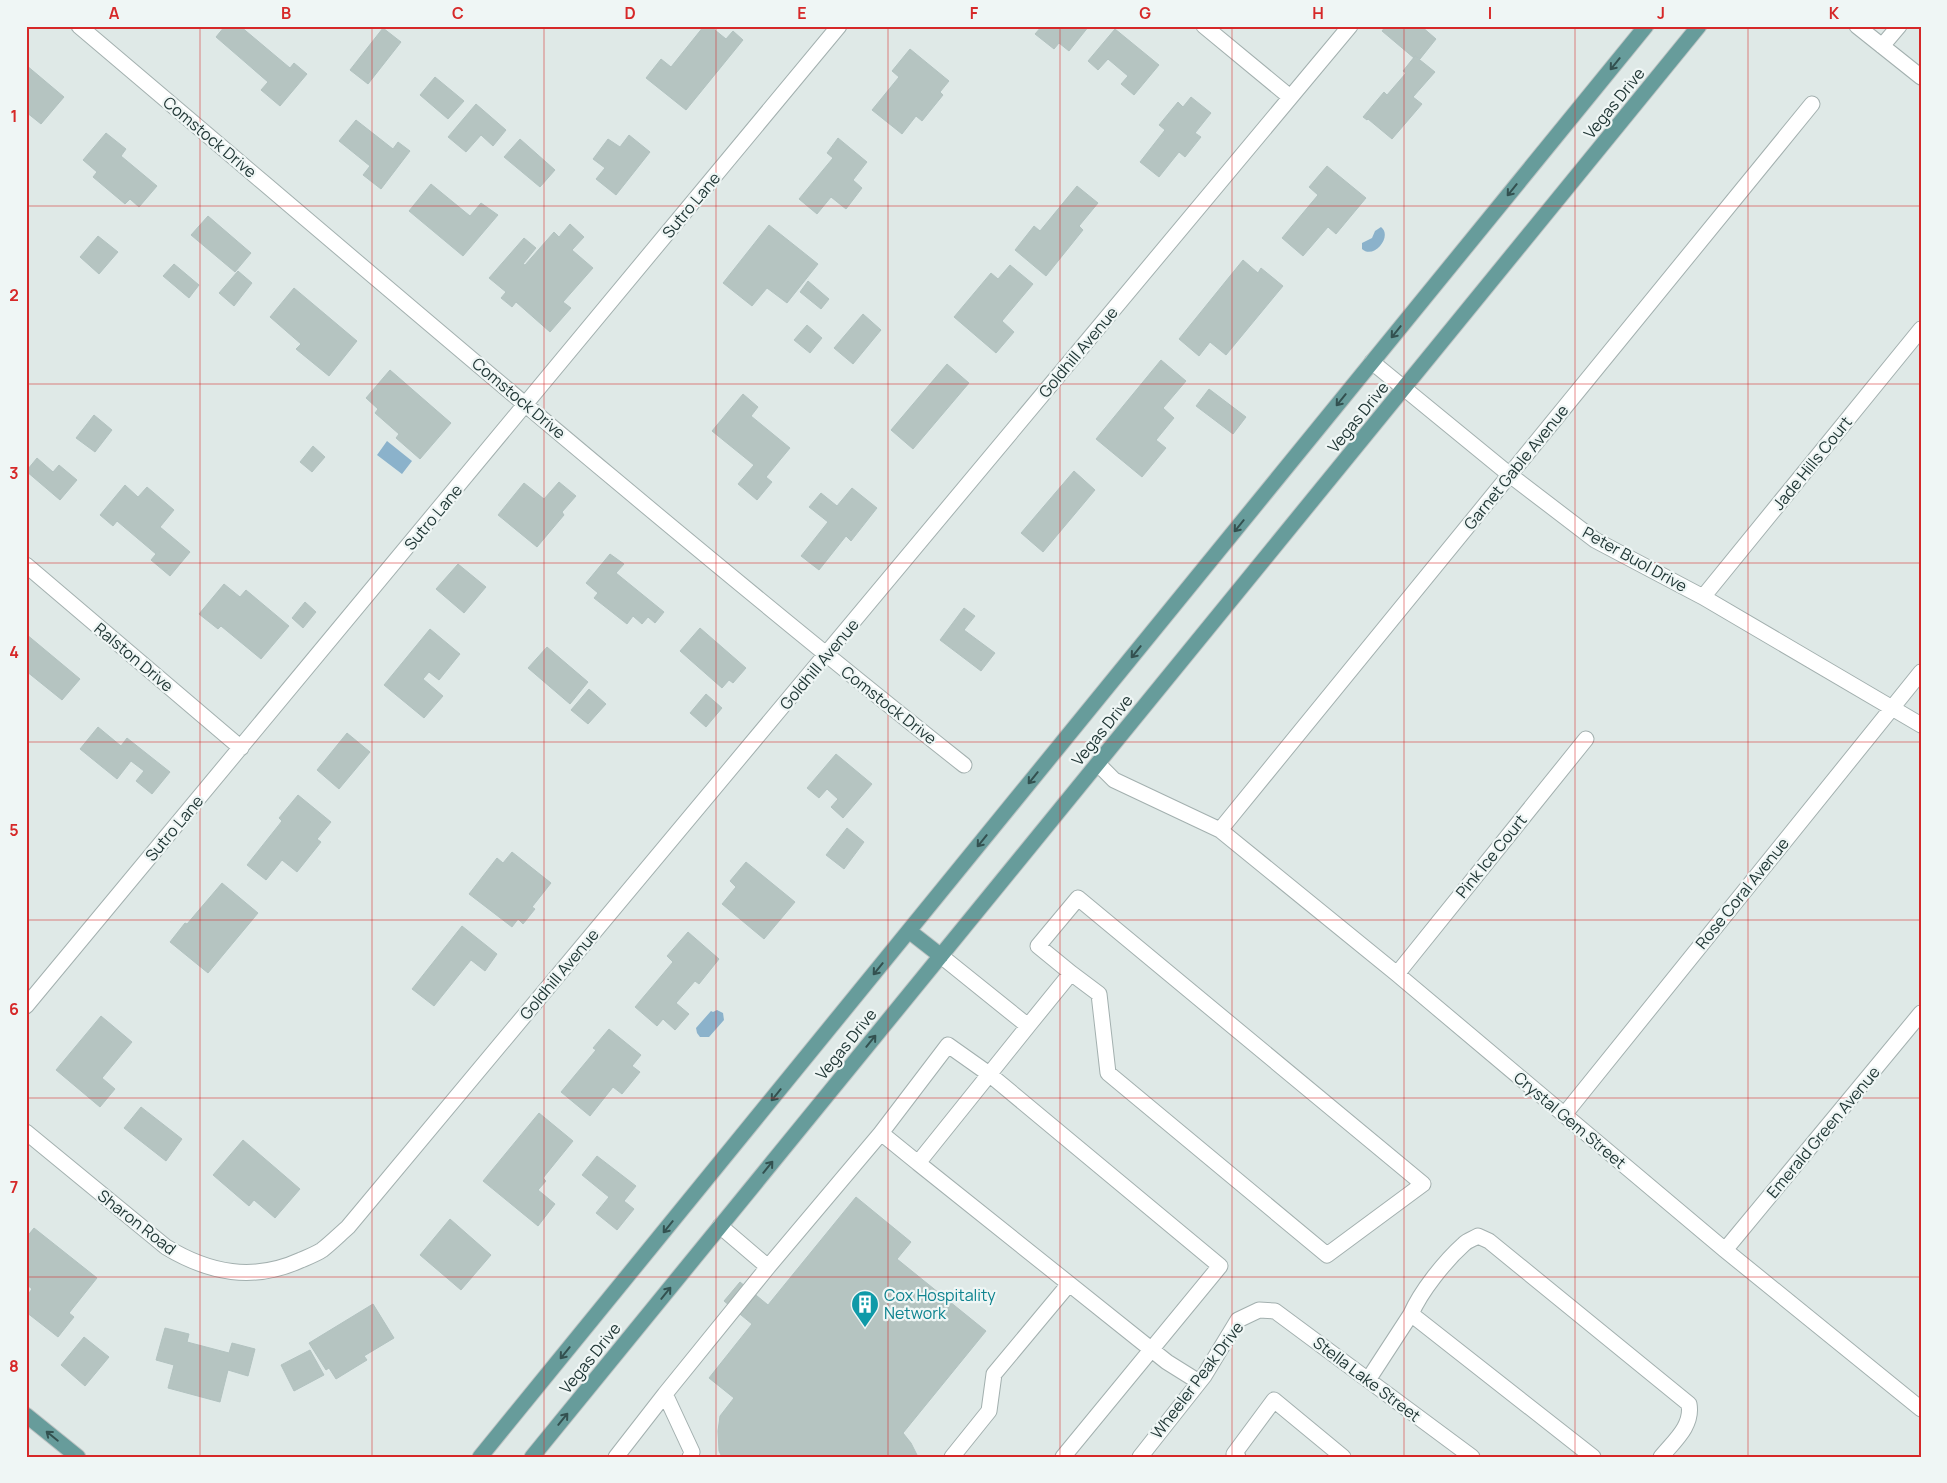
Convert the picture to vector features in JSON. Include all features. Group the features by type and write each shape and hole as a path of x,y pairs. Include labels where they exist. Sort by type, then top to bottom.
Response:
{"main road":[{"name":"Vegas Drive","path":"480,1457 1646,26"},
{"name":"Vegas Drive","path":"532,1457 1699,26"},
{"path":"909,931 941,956"},
{"path":"26,1415 78,1457"}],"street":[{"name":"Comstock Drive","path":"79,26 826,655 964,765"},
{"name":"Sutro Lane","path":"26,1006 839,26"},
{"path":"1204,26 1290,97"},
{"name":"Goldhill Avenue","path":"266,1271 289,1266 321,1251 348,1227 1350,26"},
{"path":"1857,26 1921,77"},
{"path":"1882,46 1899,26"},
{"name":"Garnet Gable Avenue","path":"1220,830 1812,104"},
{"name":"Jade Hills Court","path":"1703,597 1921,329"},
{"name":"Peter Buol Drive","path":"1372,362 1595,540 1703,597 1921,725"},
{"name":"Ralston Drive","path":"26,565 241,748"},
{"name":"Rose Coral Avenue","path":"1564,1115 1921,672"},
{"name":"Pink Ice Court","path":"1397,974 1586,739"},
{"name":"Crystal Gem Street","path":"1098,764 1114,780 1220,830 1397,974 1725,1250 1921,1409"},
{"path":"1078,898 1422,1184 1327,1255 1108,1073 1099,994 1071,973 1038,946 1078,898"},
{"path":"941,956 1028,1026"},
{"path":"918,1163 1071,973"},
{"name":"Emerald Green Avenue","path":"1725,1250 1921,1013"},
{"path":"616,1457 768,1267 881,1133 948,1045 989,1074 1220,1266 1063,1457"},
{"name":"Sharon Road","path":"26,1132 166,1247 185,1258 211,1268 240,1273 266,1271"},
{"path":"881,1133 1167,1362 1199,1382"},
{"path":"720,1226 768,1267"},
{"path":"1368,1380 1411,1314 1416,1302 1438,1272 1465,1242 1478,1236 1489,1241 1689,1404 1690,1418 1687,1426 1661,1457"},
{"path":"952,1457 989,1411 994,1374 1069,1284"},
{"name":"Stella Lake Street","path":"1259,1310 1275,1311 1472,1457"},
{"name":"Wheeler Peak Drive","path":"1140,1457 1199,1382 1238,1320 1259,1310"},
{"path":"1411,1314 1593,1457"},
{"path":"665,1394 692,1452 690,1457"},
{"path":"1238,1457 1234,1454 1274,1400 1343,1457"}],"water":[{"path":"1381,227 1385,236 1380,246 1367,252 1362,249 1362,243 1372,238 1375,231"},
{"path":"387,441 412,461 402,474 377,455"},
{"path":"717,1010 723,1013 724,1020 709,1037 700,1037 696,1028 711,1011"}],"building":[{"path":"225,26 240,26 290,68 294,63 307,74 280,106 261,90 268,82 216,37"},
{"path":"704,26 710,26 726,39 733,31 743,40 686,110 646,78 661,59 671,67"},
{"path":"1042,26 1089,26 1069,51 1059,43 1054,49 1035,34"},
{"path":"1386,26 1421,26 1436,39 1420,59 1415,56 1414,58 1382,31"},
{"path":"383,28 401,42 368,84 350,70"},
{"path":"1115,29 1159,65 1134,95 1121,84 1128,76 1108,59 1098,70 1088,61"},
{"path":"910,49 949,81 940,92 943,95 922,121 916,116 902,134 872,110 899,77 892,71"},
{"path":"1415,56 1435,72 1413,97 1422,104 1392,139 1363,117 1384,92 1387,95 1406,73 1403,71"},
{"path":"26,65 64,97 41,124 26,112"},
{"path":"435,77 464,101 448,119 420,95"},
{"path":"1191,97 1211,113 1195,133 1201,137 1185,157 1179,152 1159,177 1140,162 1165,130 1159,125 1178,102 1183,107"},
{"path":"476,104 506,130 493,146 481,135 466,152 448,137"},
{"path":"356,120 393,149 398,142 410,151 381,189 363,175 370,166 339,141"},
{"path":"106,133 126,149 121,156 157,186 139,207 130,199 125,204 93,177 97,172 83,160"},
{"path":"629,135 650,152 616,195 596,179 605,168 593,159 608,139 620,147"},
{"path":"838,138 867,162 853,180 862,188 846,209 831,197 817,214 799,199 833,158 827,153"},
{"path":"520,139 555,170 540,187 504,157"},
{"path":"1327,166 1366,198 1336,234 1328,227 1303,256 1282,238 1318,195 1309,187"},
{"path":"431,184 470,216 481,203 498,215 463,256 409,211"},
{"path":"1077,186 1098,203 1079,226 1083,230 1046,276 1015,250 1034,226 1040,231"},
{"path":"208,216 251,253 235,272 191,235"},
{"path":"570,224 584,237 572,250 593,268 563,302 571,308 550,332 516,302 512,307 501,298 506,292 489,278 524,238 536,248 523,264 525,265 554,232 559,237"},
{"path":"769,225 818,264 787,303 767,288 752,306 723,283"},
{"path":"98,236 118,252 99,274 80,257"},
{"path":"1243,260 1258,273 1261,268 1283,286 1226,355 1210,342 1199,356 1179,339"},
{"path":"174,264 199,285 189,298 163,276"},
{"path":"1010,265 1033,284 1002,321 1014,332 996,353 954,317 991,273 998,279"},
{"path":"238,271 252,283 234,306 219,293"},
{"path":"808,281 829,299 821,309 800,292"},
{"path":"294,288 357,341 329,376 296,349 301,344 270,317"},
{"path":"863,314 881,330 853,364 834,348"},
{"path":"807,325 822,338 810,353 794,340"},
{"path":"1161,360 1186,381 1163,408 1174,418 1156,440 1166,448 1142,477 1096,439"},
{"path":"947,364 969,383 913,449 891,430"},
{"path":"390,370 451,423 420,459 396,438 399,434 375,413 378,409 366,398"},
{"path":"1209,389 1246,417 1233,434 1196,406"},
{"path":"743,394 758,407 751,416 790,448 766,477 772,482 757,500 738,484 754,465 712,431"},
{"path":"94,415 112,430 95,452 76,438"},
{"path":"313,446 325,457 312,472 300,462"},
{"path":"37,458 53,472 59,465 77,480 60,500 26,471 26,468 28,469"},
{"path":"1074,471 1095,490 1043,552 1021,533"},
{"path":"559,482 576,496 562,512 564,515 537,547 498,515 524,483 544,499"},
{"path":"125,485 138,497 147,487 174,510 160,527 190,552 170,576 151,560 156,554 117,521 113,526 100,515"},
{"path":"852,488 877,508 851,541 846,536 819,570 801,556 828,522 809,507 821,493 837,506"},
{"path":"610,554 624,564 616,573 664,612 655,623 648,617 642,624 633,616 627,624 594,598 598,593 586,583"},
{"path":"458,564 486,587 464,613 436,589"},
{"path":"224,584 240,597 246,590 289,626 261,659 221,626 218,629 199,614"},
{"path":"305,602 316,612 303,628 292,618"},
{"path":"964,608 975,616 964,630 995,653 981,671 940,640"},
{"path":"700,628 746,668 733,683 729,680 722,688 680,651"},
{"path":"430,629 460,654 439,680 429,672 423,679 443,696 424,718 384,685"},
{"path":"26,634 80,679 62,700 26,671"},
{"path":"547,647 588,682 570,704 528,668"},
{"path":"589,689 606,704 588,724 571,710"},
{"path":"706,694 722,708 706,727 690,713"},
{"path":"98,727 121,746 127,738 170,772 152,794 136,781 144,771 131,761 117,779 80,749"},
{"path":"347,733 370,752 339,789 317,770"},
{"path":"836,754 872,784 843,818 831,807 838,799 827,789 819,798 807,788"},
{"path":"298,795 331,822 317,839 321,842 297,872 282,860 266,880 247,865 282,821 279,818"},
{"path":"847,828 864,842 844,869 826,855"},
{"path":"512,852 551,883 532,907 535,909 523,924 518,919 512,927 469,894 497,858 503,863"},
{"path":"746,862 795,902 764,939 722,904 736,887 730,881"},
{"path":"222,883 258,913 208,973 170,942"},
{"path":"462,926 497,954 485,971 471,960 434,1006 412,989"},
{"path":"688,932 719,959 699,984 695,981 676,1003 689,1014 675,1030 663,1019 657,1026 635,1007 673,962 667,956"},
{"path":"101,1016 132,1042 102,1078 115,1089 100,1107 56,1070"},
{"path":"609,1029 641,1055 632,1066 640,1072 622,1094 613,1087 590,1116 561,1092 596,1050 593,1048"},
{"path":"141,1107 182,1139 166,1161 124,1128"},
{"path":"539,1113 573,1141 543,1178 546,1181 538,1190 555,1204 538,1226 483,1181"},
{"path":"243,1140 300,1189 275,1218 254,1200 249,1206 213,1175"},
{"path":"597,1156 636,1186 624,1201 634,1209 617,1230 596,1213 609,1197 582,1175"},
{"name":"Cox Hospitality Network","path":"856,1197 911,1242 897,1259 986,1331 903,1433 918,1457 722,1457 719,1451 718,1431 720,1416 734,1398 709,1378 752,1324 724,1301 740,1282 768,1305"},
{"path":"450,1219 491,1255 461,1290 420,1255"},
{"path":"34,1228 97,1278 69,1313 74,1317 58,1337 26,1312 26,1297 32,1289 26,1284 26,1238"},
{"path":"373,1304 394,1338 364,1356 367,1360 336,1379 329,1368 326,1370 309,1343"},
{"path":"165,1328 189,1334 187,1342 229,1353 232,1343 255,1349 248,1376 228,1370 220,1402 168,1388 174,1365 156,1360"},
{"path":"84,1337 109,1357 85,1386 61,1365"},
{"path":"310,1350 324,1375 294,1391 281,1365"}],"place":[{"name":"Cox Hospitality Network","path":"865,1328"}]}
